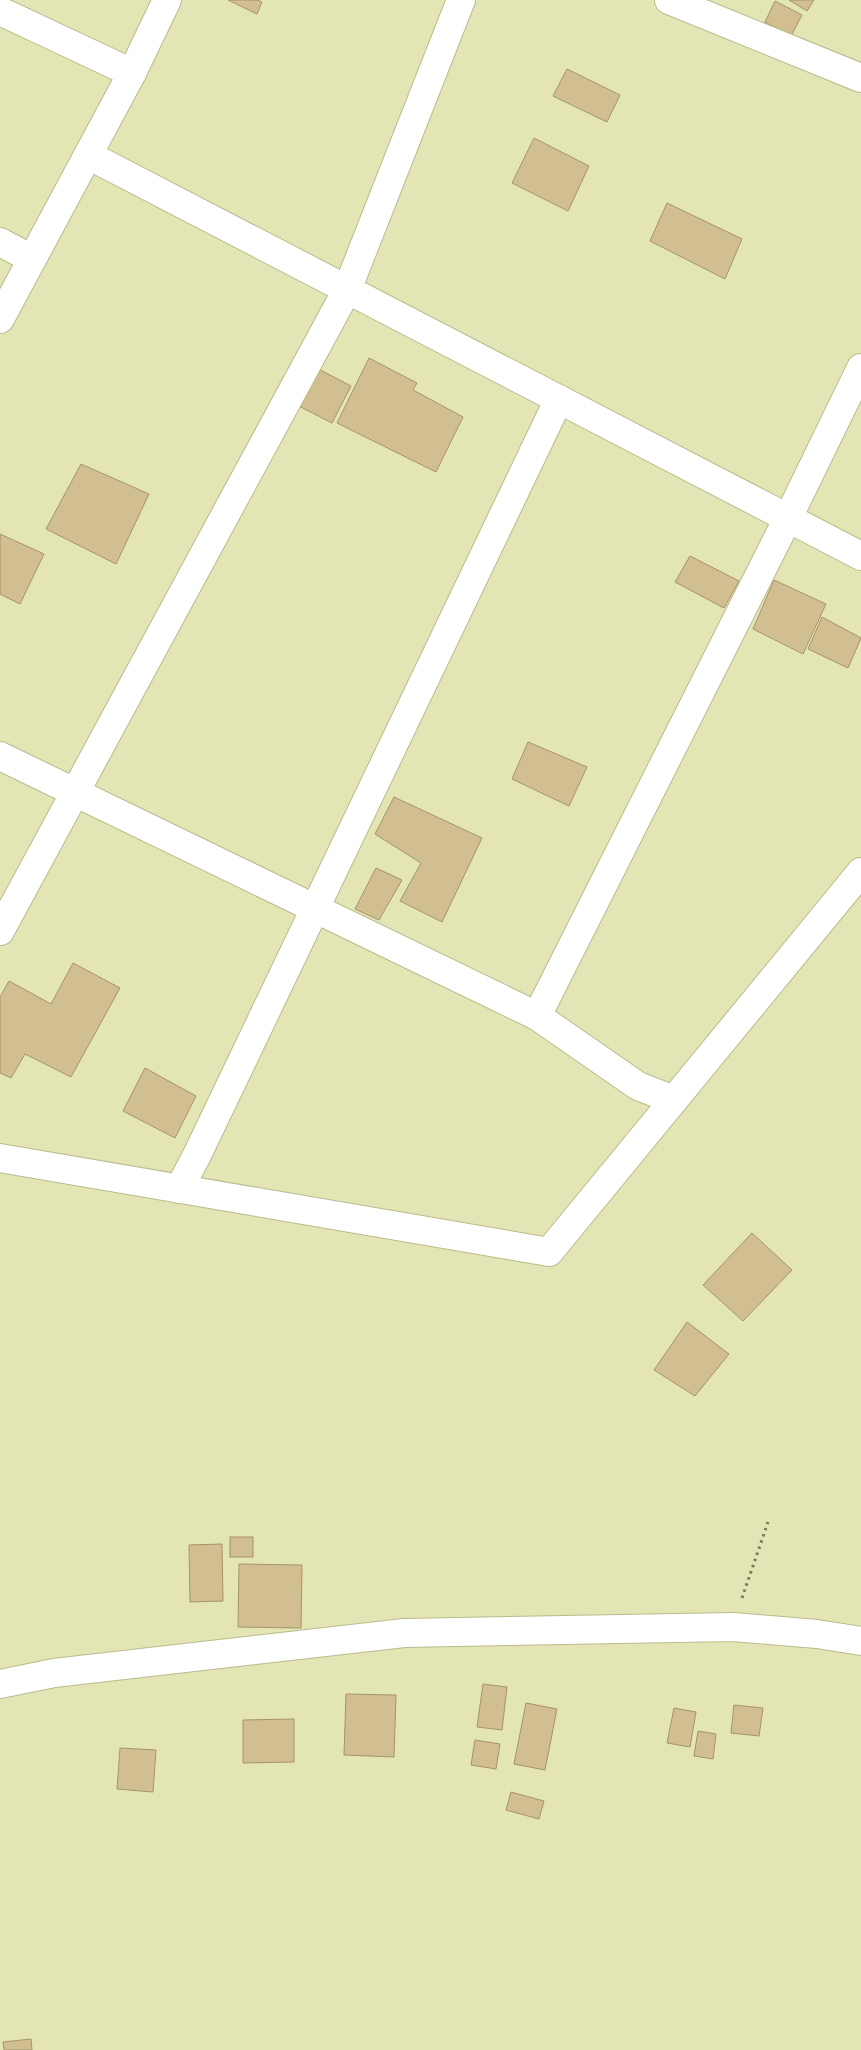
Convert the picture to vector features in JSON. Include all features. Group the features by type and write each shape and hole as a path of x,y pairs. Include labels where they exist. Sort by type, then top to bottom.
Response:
{"street":[{"path":"0,319 132,73 166,0"},
{"path":"0,931 347,290 461,0"},
{"path":"669,0 861,78"},
{"path":"0,11 132,73"},
{"path":"88,155 861,556"},
{"path":"0,242 32,259"},
{"path":"537,1016 788,518 861,368"},
{"path":"179,1189 316,909 559,399"},
{"path":"0,756 537,1016 638,1086 674,1100"},
{"path":"0,1158 549,1252 861,872"},
{"path":"0,1684 54,1673 404,1632 732,1627 817,1634 861,1641"}],"path":[{"path":"732,1627 768,1522"}],"building":[{"path":"228,0 257,0 262,2 257,14"},
{"path":"789,0 814,0 807,11"},
{"path":"775,1 802,15 791,36 765,22"},
{"path":"567,69 620,95 607,122 553,96"},
{"path":"534,138 589,166 568,211 512,183"},
{"path":"667,203 742,239 725,279 650,241"},
{"path":"369,358 417,383 413,390 463,417 436,472 337,423"},
{"path":"303,361 351,386 332,423 283,398"},
{"path":"81,464 149,494 116,564 46,529"},
{"path":"0,534 44,554 20,604 0,594"},
{"path":"690,556 739,581 724,608 675,582"},
{"path":"774,580 826,604 803,654 753,629"},
{"path":"822,617 861,638 848,668 808,649"},
{"path":"528,742 587,767 569,806 512,779"},
{"path":"394,797 482,838 442,922 400,901 421,863 375,834"},
{"path":"376,868 402,880 379,920 355,909"},
{"path":"73,963 120,988 71,1077 25,1054 11,1078 0,1073 0,997 9,981 51,1004"},
{"path":"145,1068 196,1096 175,1138 123,1111"},
{"path":"752,1233 792,1270 743,1321 703,1285"},
{"path":"687,1322 729,1354 695,1396 654,1370"},
{"path":"230,1537 253,1537 253,1557 230,1557"},
{"path":"222,1544 223,1601 190,1602 189,1545"},
{"path":"239,1564 302,1565 301,1628 238,1627"},
{"path":"483,1684 507,1687 502,1730 477,1727"},
{"path":"346,1694 396,1695 394,1757 344,1755"},
{"path":"526,1703 557,1709 545,1770 514,1764"},
{"path":"734,1705 763,1708 759,1736 731,1733"},
{"path":"674,1708 696,1712 690,1747 667,1743"},
{"path":"294,1719 294,1762 243,1763 243,1720"},
{"path":"698,1731 716,1734 713,1759 694,1756"},
{"path":"475,1740 500,1744 496,1769 471,1765"},
{"path":"120,1748 156,1750 153,1792 117,1789"},
{"path":"511,1792 544,1801 539,1819 506,1810"},
{"path":"31,2039 32,2050 4,2050 3,2042"}]}
